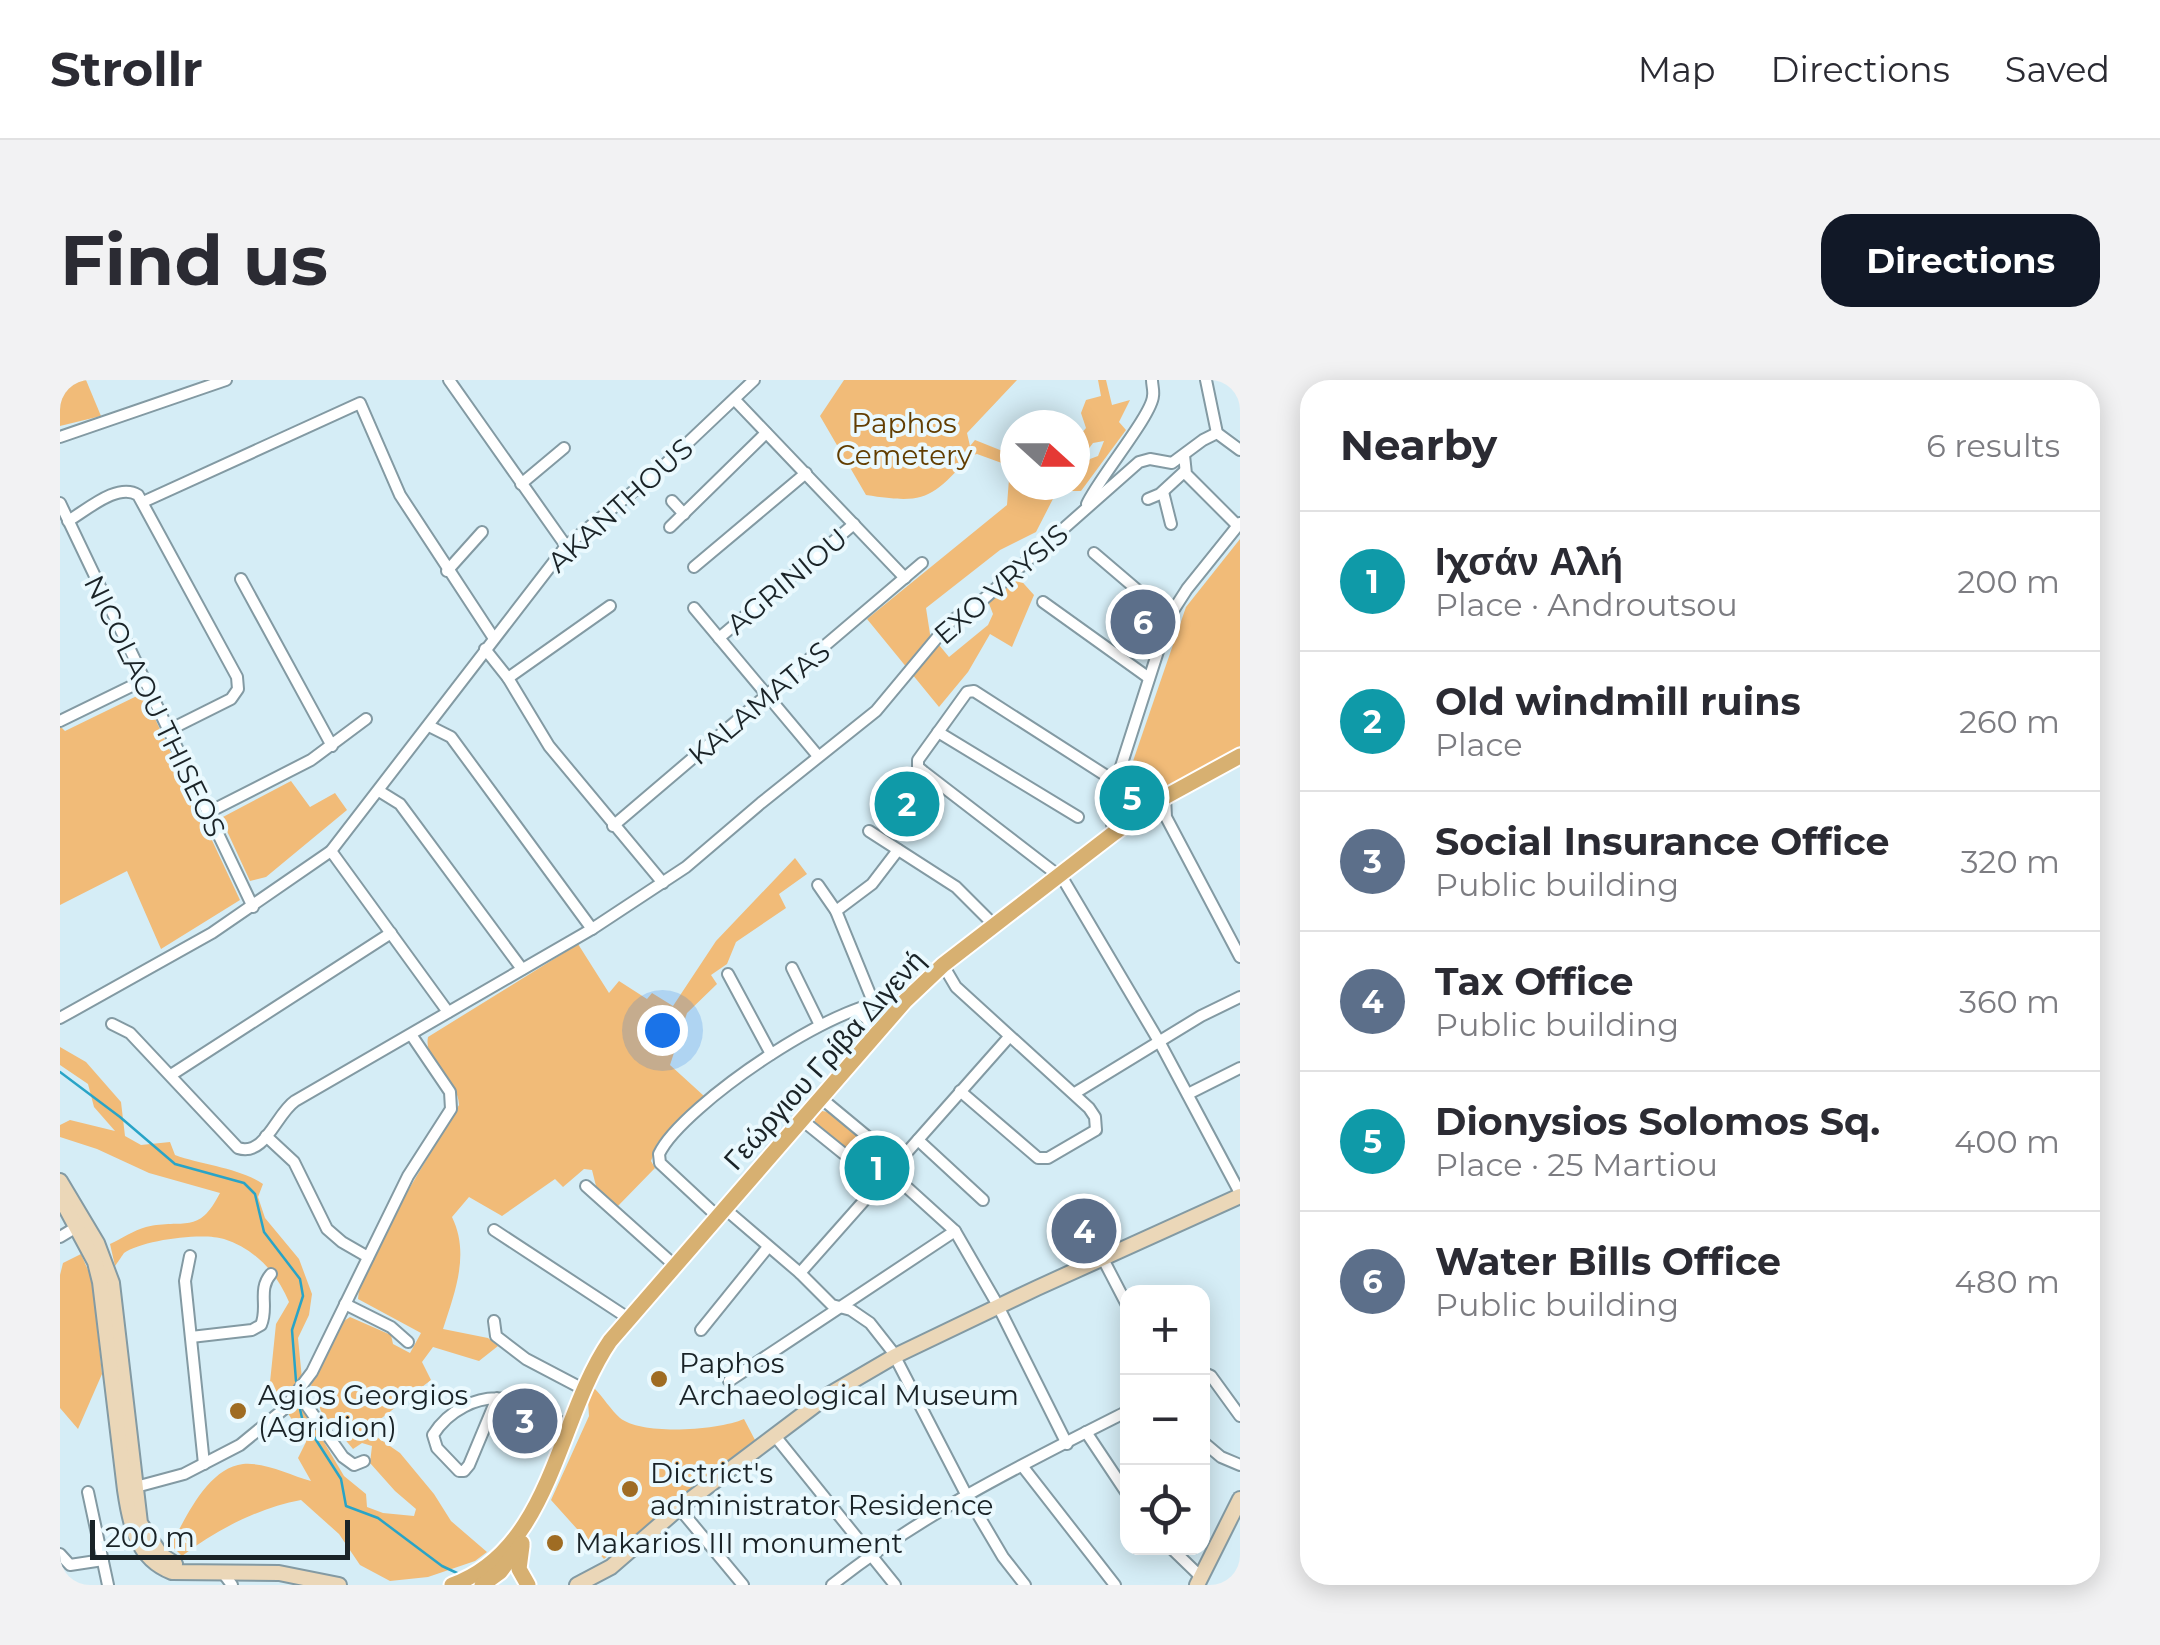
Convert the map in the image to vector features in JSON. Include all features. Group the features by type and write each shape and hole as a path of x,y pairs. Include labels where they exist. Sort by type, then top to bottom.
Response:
{"main road":[{"name":"Γεώργιου Γρίβα Διγενή","path":"492,1576 544,1488 603,1350 673,1264 822,1100 905,1001 994,924 1114,833 1164,797 1240,756"},
{"name":"Γεώργιου Γρίβα Διγενή","path":"492,1576 523,1542 536,1518 544,1488"},
{"path":"523,1542 520,1569 528,1585"},
{"path":"452,1585 492,1576"}],"street":[{"path":"60,437 226,380"},
{"path":"449,380 566,546"},
{"name":"AKANTHOUS","path":"60,1018 176,955 331,851 566,546 656,473 754,380"},
{"path":"1085,509 1094,489 1150,407 1154,397 1152,380"},
{"path":"1206,380 1217,433 1240,450"},
{"path":"735,400 906,578"},
{"path":"143,502 360,403 400,495 493,637"},
{"path":"670,527 766,433"},
{"name":"EXO VRYSIS","path":"266,1136 279,1115 295,1101 412,1036 664,884 876,710 951,621 977,605 1138,462 1147,459 1170,464 1217,433"},
{"path":"521,484 564,448"},
{"path":"1114,833 1111,800 1169,617 1187,588 1239,525 1185,470 1184,455"},
{"path":"1148,498 1162,492 1185,470"},
{"path":"694,567 806,473"},
{"path":"68,520 120,491 133,491 143,502 239,683 231,698 167,731"},
{"path":"1162,492 1170,524"},
{"path":"672,501 684,514"},
{"name":"NICOLAOU THISEOS","path":"60,503 252,907"},
{"name":"AGRINIOU","path":"720,638 854,524"},
{"path":"448,571 482,532"},
{"path":"1094,554 1169,617"},
{"name":"KALAMATAS","path":"613,826 922,563"},
{"path":"241,580 332,746"},
{"path":"1044,602 1149,678"},
{"path":"508,678 610,606"},
{"path":"694,608 818,756"},
{"path":"485,649 508,678 549,746 664,884"},
{"path":"60,721 142,681"},
{"path":"576,1585 611,1567 679,1508 830,1394 895,1356 1240,1194 1160,1042 1060,875 918,767 918,760 968,692 974,691 1116,782"},
{"path":"207,813 332,746 366,719"},
{"path":"430,726 451,737 592,928"},
{"path":"938,732 1078,817"},
{"path":"378,792 400,804 522,969"},
{"path":"1164,797 1166,817 1240,957"},
{"path":"1111,800 1125,814 1141,814"},
{"path":"870,830 956,887 994,924"},
{"path":"836,911 872,884 898,850"},
{"path":"331,851 448,1012"},
{"path":"818,885 836,911 874,1004"},
{"path":"171,1075 391,933"},
{"path":"943,965 956,987 1075,1093 1096,1118 1096,1130 1048,1158 1038,1158 960,1090"},
{"path":"792,968 820,1024"},
{"path":"728,974 771,1054"},
{"path":"1075,1093 1201,1016 1240,997"},
{"path":"905,1001 893,999 874,1004 820,1024 771,1054 709,1100 670,1137 659,1154 664,1167 800,1273 832,1305 851,1310 870,1323 895,1356 989,1535 1025,1585"},
{"path":"857,1010 867,1019 875,1036"},
{"path":"112,1024 130,1033 238,1148 255,1148 266,1136 294,1162 328,1229 368,1256"},
{"path":"130,1488 184,1474 204,1464 260,1431 298,1394 408,1176 453,1104 450,1092 412,1036"},
{"path":"800,1273 1010,1036"},
{"path":"1188,1094 1240,1068"},
{"path":"822,1100 898,1162"},
{"path":"802,1120 880,1182"},
{"path":"918,1140 983,1200"},
{"path":"890,1173 955,1230 1068,1444"},
{"path":"60,1180 81,1224"},
{"path":"586,1186 673,1264"},
{"path":"60,1197 106,1262 112,1283 130,1488 151,1542 186,1578 280,1574 339,1585"},
{"path":"60,1237 81,1224"},
{"path":"494,1230 628,1318"},
{"path":"729,1381 955,1230"},
{"path":"701,1330 768,1247"},
{"path":"190,1256 185,1281 204,1464"},
{"path":"1102,1258 1120,1292"},
{"path":"191,1337 252,1330 261,1325 265,1314 264,1286 271,1274"},
{"path":"345,1304 391,1327 408,1342"},
{"path":"494,1321 496,1336 526,1359 585,1390"},
{"path":"1209,1375 1240,1416"},
{"path":"298,1394 342,1458 354,1464 364,1461"},
{"path":"496,1398 467,1469 458,1471 433,1438 435,1430 472,1401 496,1398 570,1426"},
{"path":"832,1585 871,1554 967,1496 1120,1415"},
{"path":"1086,1432 1120,1483"},
{"path":"776,1436 895,1585"},
{"path":"1210,1448 1240,1465"},
{"path":"1023,1467 1115,1585"},
{"path":"88,1492 108,1585"},
{"path":"1177,1555 1199,1581 1240,1499"},
{"path":"679,1508 742,1585"},
{"path":"60,1554 70,1564 103,1560"},
{"path":"492,1576 528,1585"}],"green space":[{"path":"60,380 86,380 101,416 60,426"},
{"name":"Paphos Cemetery","path":"844,380 1017,380 967,433 970,446 975,440 1000,450 1000,462 977,454 970,456 935,490 914,498 866,495 820,416"},
{"path":"1098,380 1106,380 1112,405 1130,400 1119,422 1126,430 1090,479 1090,459 1098,456 1104,441 1090,447 1090,410 1082,410 1086,400 1101,396"},
{"path":"1007,500 1052,500 1036,532 1000,550 926,608 930,634 949,657 988,625 993,614 988,601 1016,575 1034,595 1012,647 990,634 968,672 939,707 867,619 1007,505"},
{"path":"1240,539 1240,746 1157,792 1142,781 1132,764 1186,607"},
{"path":"143,693 240,900 161,949 127,871 60,905 60,726 65,731"},
{"path":"291,781 310,807 335,793 347,810 266,877 250,881 221,818"},
{"path":"795,858 807,874 779,894 786,908 736,942 727,964 711,975 717,984 687,1013 670,1065 704,1096 658,1142 651,1161 655,1168 617,1207 596,1186 592,1170 584,1169 563,1187 555,1179 502,1216 469,1197 452,1217 460,1259 443,1329 488,1338 498,1346 479,1361 433,1347 422,1362 431,1380 374,1424 374,1435 400,1453 451,1521 487,1552 475,1561 428,1577 390,1581 360,1565 339,1534 301,1500 238,1521 182,1556 171,1545 209,1484 230,1467 260,1465 311,1481 298,1458 306,1442 289,1415 289,1393 279,1397 269,1392 276,1324 289,1302 264,1263 224,1239 188,1237 144,1244 124,1253 115,1266 110,1244 146,1227 197,1220 220,1193 149,1173 60,1137 60,1125 70,1120 115,1131 94,1107 88,1084 60,1065 60,1047 86,1062 121,1102 125,1136 141,1145 170,1142 175,1155 232,1170 263,1184 258,1197 265,1218 299,1259 312,1294 309,1315 298,1338 305,1410 344,1476 366,1494 367,1507 414,1516 416,1509 370,1463 372,1446 362,1443 353,1449 321,1411 311,1385 344,1321 350,1317 391,1335 393,1344 410,1353 421,1333 358,1299 403,1199 459,1105 453,1087 431,1055 428,1037 578,944 609,993 619,981 647,999 652,993 673,1006 716,941"},
{"path":"822,1111 888,1160 881,1175 875,1175 815,1126 815,1116"},
{"path":"81,1254 92,1279 102,1374 78,1429 60,1408 60,1275 63,1263"},
{"path":"594,1388 620,1418 631,1424 681,1429 744,1419 755,1440 604,1559 551,1500 589,1416 588,1401"}],"waterway":[{"path":"60,1072 175,1164 244,1183 255,1194 264,1232 300,1279 303,1296 292,1330 296,1381"},
{"path":"300,1409 341,1479 346,1506 378,1518 457,1573"}],"place":[{"name":"Water Bills Office","path":"1143,622"},
{"name":"Dionysios Solomos Sq.","path":"1132,798"},
{"name":"Old windmill ruins","path":"907,804"},
{"name":"Ιχσάν Αλή","path":"877,1168"},
{"name":"Tax Office","path":"1084,1231"},
{"name":"Paphos Archaeological Museum","path":"659,1379"},
{"name":"Agios Georgios (Agridion)","path":"238,1411"},
{"name":"Social Insurance Office","path":"525,1421"},
{"name":"Dictrict's administrator Residence","path":"630,1489"},
{"name":"Makarios III monument","path":"555,1543"}]}
